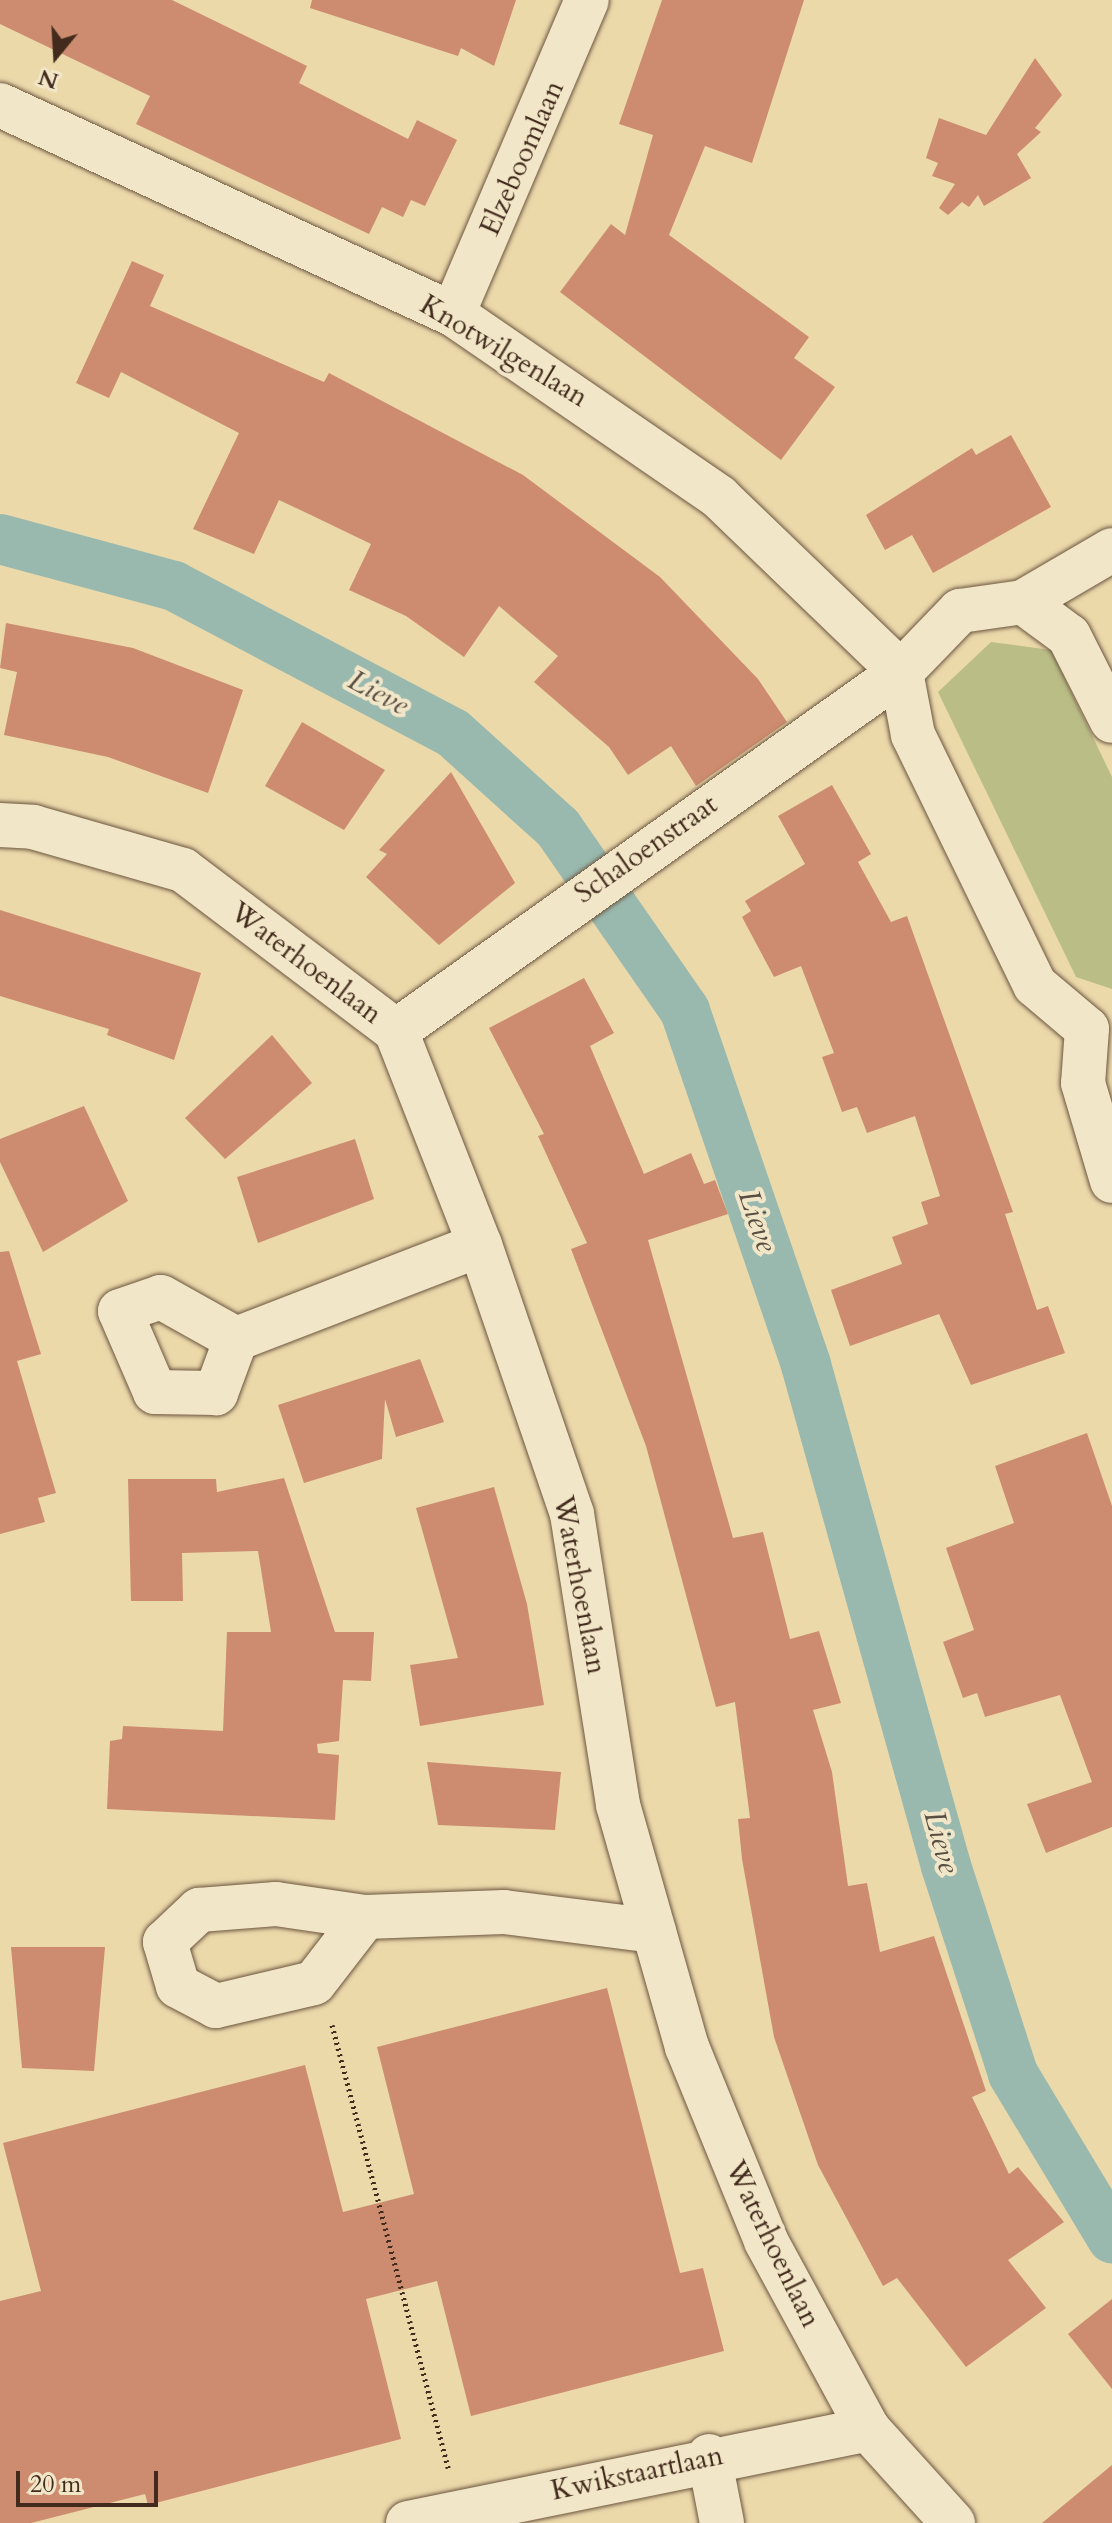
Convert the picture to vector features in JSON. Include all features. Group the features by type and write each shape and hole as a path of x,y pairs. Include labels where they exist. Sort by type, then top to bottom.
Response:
{"street":[{"name":"Elzeboomlaan","path":"453,314 587,0"},
{"name":"Knotwilgenlaan","path":"0,105 453,314 719,497 901,672"},
{"path":"1112,550 1023,602 1069,636 1112,721"},
{"name":"Schaloenstraat","path":"396,1031 558,911 901,672 960,611 1023,602"},
{"path":"901,672 913,735 1035,985 1100,1025 1083,1083 1112,1181"},
{"name":"Waterhoenlaan","path":"0,825 33,827 183,870 396,1031 480,1245 572,1514 618,1805 687,2047 766,2241 868,2429 953,2523"},
{"path":"236,1339 480,1245"},
{"path":"365,1917 322,1974 265,1999 216,2006 178,1986 165,1942 199,1910 276,1904 365,1917 504,1912 654,1931"},
{"name":"Kwikstaartlaan","path":"408,2523 709,2456 868,2429"},
{"path":"709,2456 722,2523"}],"path":[{"path":"322,1974 458,2512"}],"green space":[{"path":"991,642 1051,650 1112,777 1112,989 1076,977 938,692"}],"building":[{"path":"0,0 172,0 307,66 299,83 408,139 417,120 457,140 425,206 411,200 403,217 382,207 369,234 136,124 150,96 0,24"},
{"path":"312,0 516,0 494,66 461,48 458,56 310,8"},
{"path":"662,0 804,0 752,163 705,146 669,235 809,337 794,358 835,387 781,460 560,292 611,224 625,235 653,135 619,124"},
{"path":"1035,58 1062,95 1035,128 1041,132 1017,154 1031,178 984,206 978,195 969,207 962,202 948,215 939,208 955,184 932,176 938,163 926,158 939,118 986,135"},
{"path":"132,261 164,275 150,306 324,382 329,373 523,475 660,577 758,679 787,722 696,786 671,746 628,775 609,747 534,682 558,656 499,606 464,657 406,616 349,590 371,544 313,516 279,500 254,554 193,529 239,433 121,372 109,398 76,383"},
{"path":"1011,435 1051,507 933,573 912,535 885,550 866,515 972,448 976,455"},
{"path":"6,623 133,648 243,690 208,793 108,757 4,735 17,672 0,668"},
{"path":"302,722 385,770 344,830 265,786"},
{"path":"451,772 515,883 439,945 366,877 387,854 379,850"},
{"path":"832,785 871,854 858,862 891,922 907,916 1013,1212 1005,1214 1037,1310 1048,1306 1065,1353 971,1385 939,1314 850,1346 831,1290 902,1264 892,1237 928,1224 921,1202 940,1196 915,1116 867,1133 857,1107 842,1112 822,1057 834,1053 801,966 774,977 742,917 751,911 745,901 805,864 778,816"},
{"path":"0,910 201,973 174,1060 107,1035 109,1029 0,996"},
{"path":"584,978 614,1033 590,1046 644,1174 691,1153 704,1184 715,1180 728,1214 648,1240 733,1538 763,1532 790,1639 819,1631 841,1703 813,1710 832,1772 848,1886 867,1883 880,1952 934,1936 986,2091 972,2097 1009,2174 1018,2167 1064,2222 1008,2260 1046,2308 966,2367 897,2278 883,2286 818,2165 774,2037 742,1859 738,1819 750,1818 735,1702 716,1707 646,1446 571,1249 587,1243 538,1136 544,1134 489,1028"},
{"path":"272,1035 312,1083 225,1159 185,1118"},
{"path":"84,1106 128,1201 43,1252 0,1162 0,1139"},
{"path":"355,1139 374,1199 258,1243 237,1177"},
{"path":"9,1251 41,1354 17,1361 56,1493 38,1498 45,1522 0,1534 0,1252"},
{"path":"420,1359 444,1422 396,1437 385,1399 382,1459 304,1483 278,1405"},
{"path":"1087,1433 1112,1506 1112,1827 1046,1853 1027,1804 1092,1782 1060,1695 985,1717 977,1693 963,1698 943,1642 974,1630 946,1548 1014,1523 995,1466"},
{"path":"284,1478 335,1632 374,1632 371,1681 343,1680 339,1741 317,1744 318,1753 339,1755 335,1820 107,1809 110,1741 122,1739 123,1726 223,1731 227,1632 271,1632 258,1551 182,1553 183,1601 131,1601 128,1479 216,1479 217,1492"},
{"path":"494,1487 527,1604 544,1705 420,1726 410,1665 458,1658 416,1508"},
{"path":"427,1762 561,1772 555,1830 438,1825"},
{"path":"11,1947 105,1947 94,2071 22,2068"},
{"path":"607,1988 680,2273 703,2268 724,2351 471,2416 437,2281 366,2299 401,2439 148,2505 145,2494 31,2523 0,2523 0,2301 41,2291 3,2143 305,2065 343,2212 414,2194 377,2047"},
{"path":"1112,2299 1112,2389 1068,2334"},
{"path":"1112,2465 1112,2523 1042,2523"}],"waterway":[{"name":"Lieve","path":"0,539 174,586 453,733 558,828 685,1011 806,1365 946,1866 1013,2074 1112,2238"}]}
